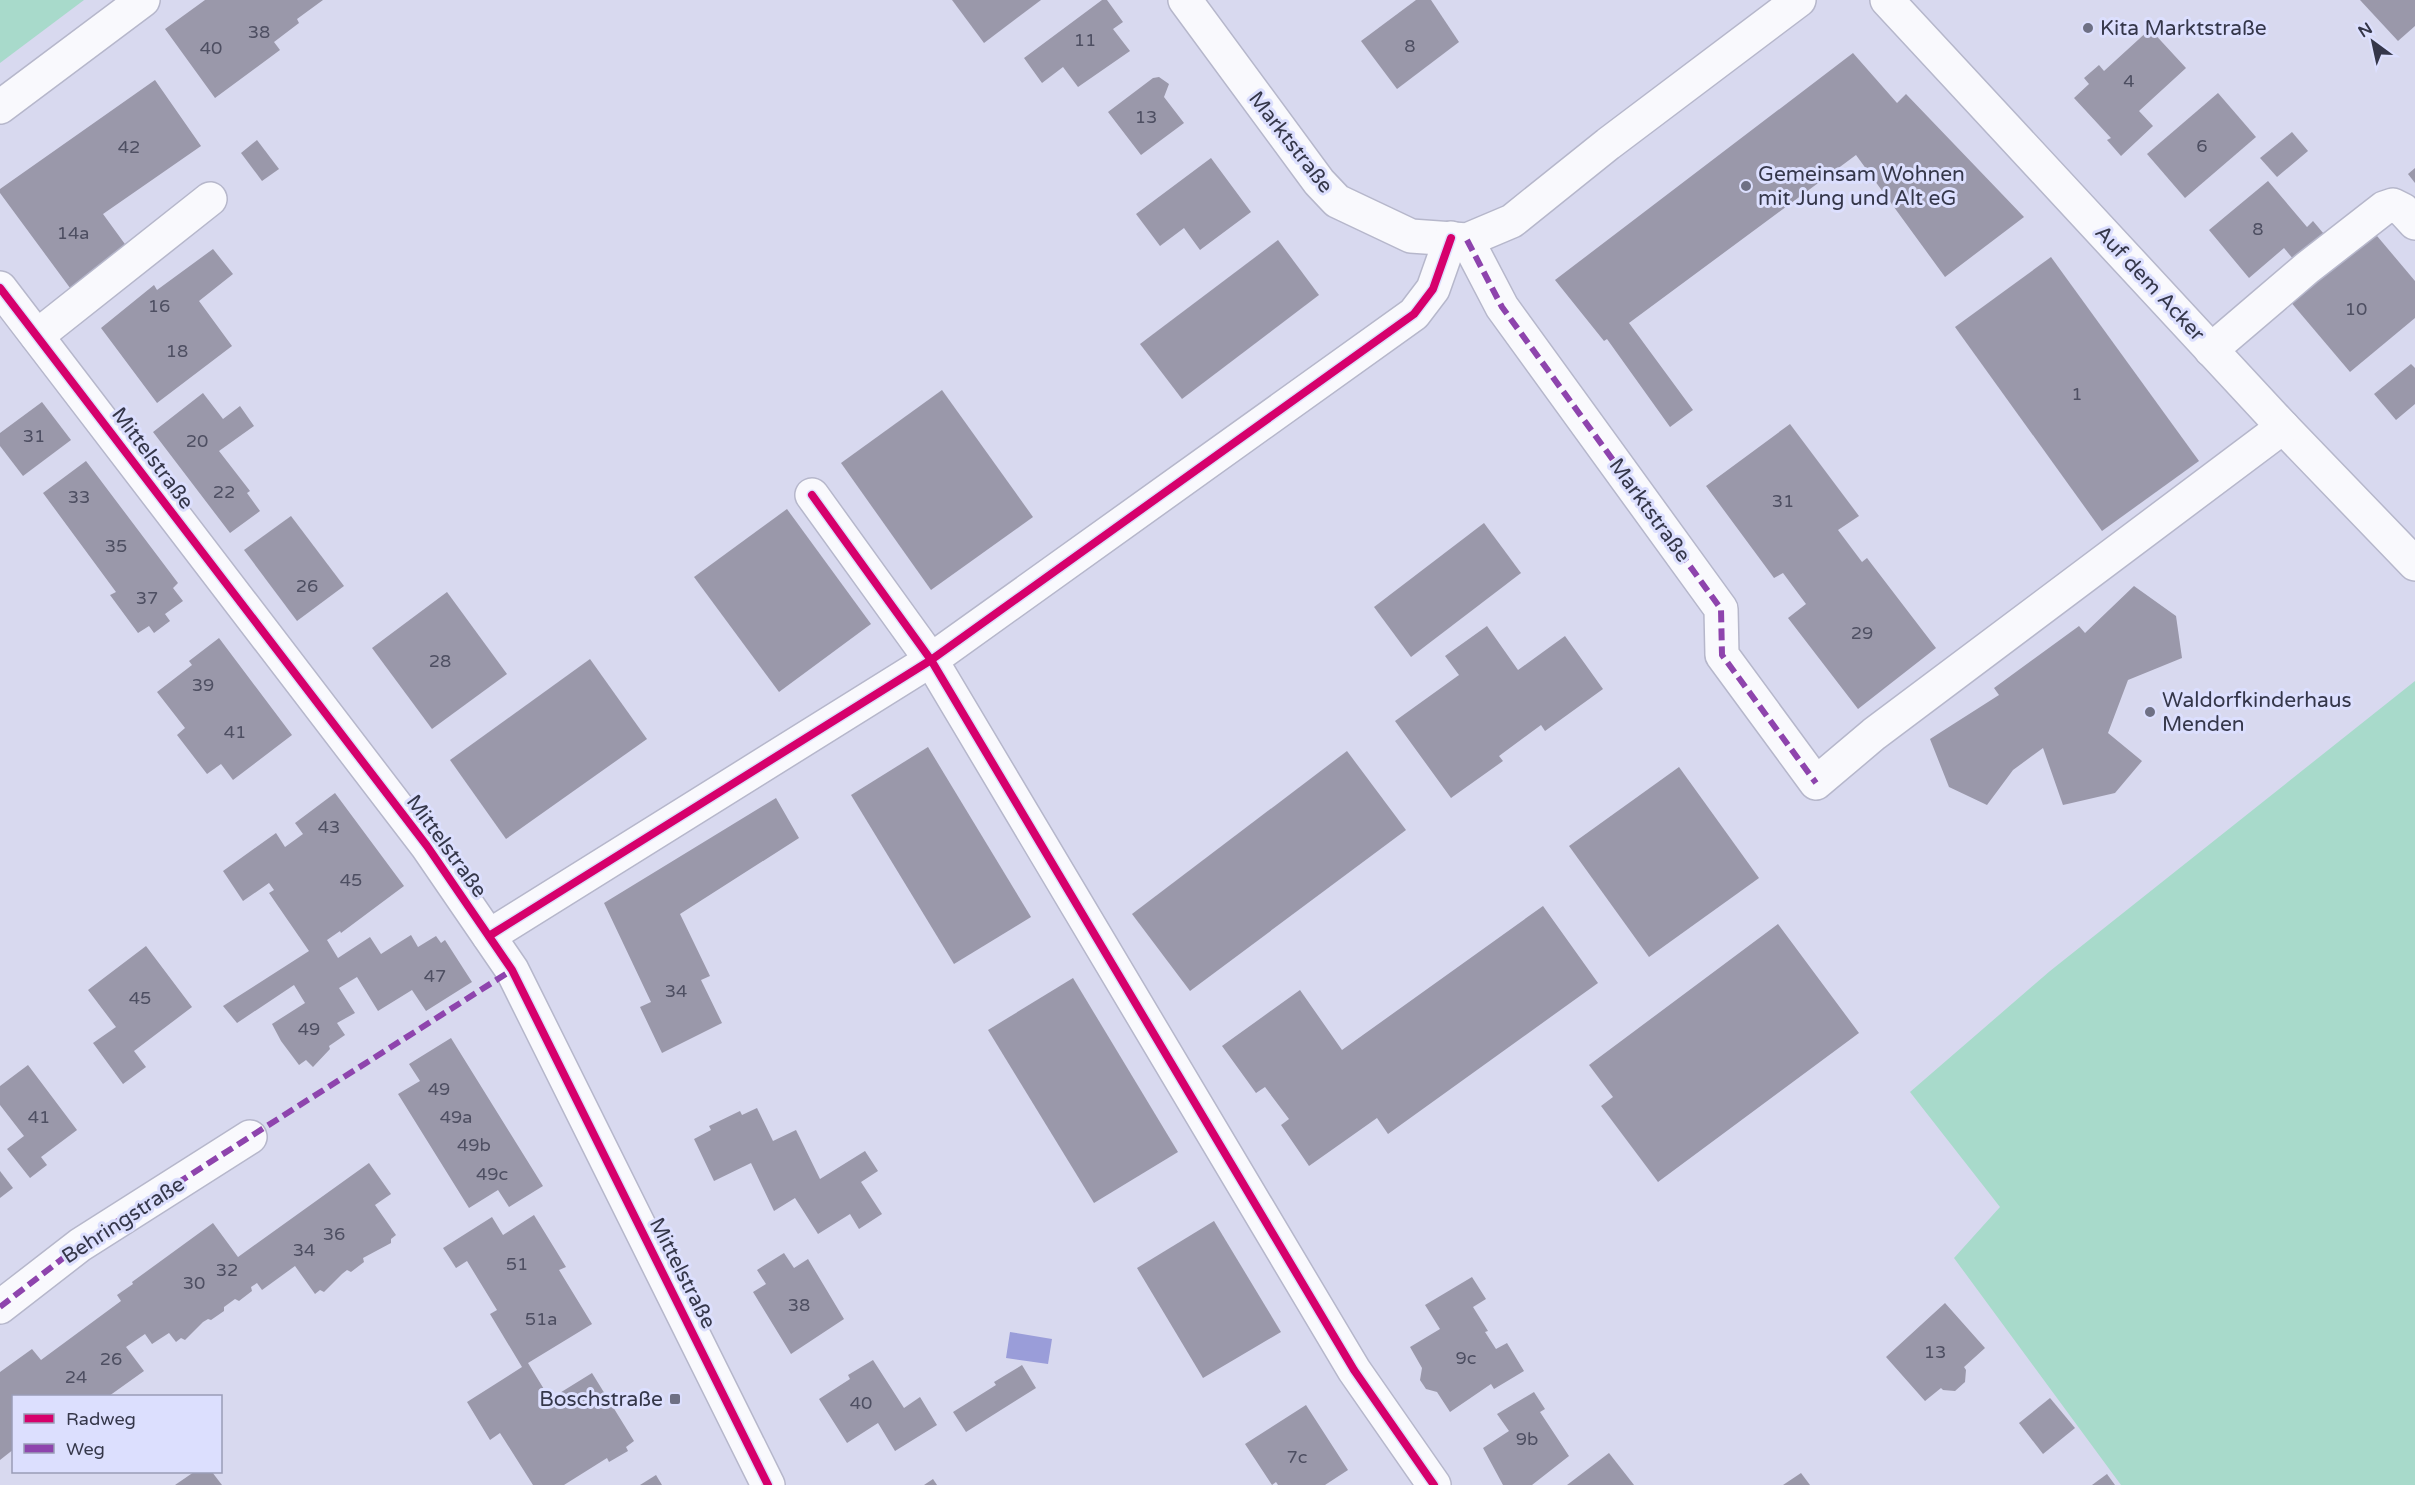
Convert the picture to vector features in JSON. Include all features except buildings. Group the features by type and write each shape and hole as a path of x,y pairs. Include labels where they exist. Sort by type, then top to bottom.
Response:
{"street":[{"path":"0,107 143,0"},
{"name":"Marktstraße","path":"1185,0 1319,182 1337,201 1412,236 1459,239 1512,220 1608,144 1799,0"},
{"name":"Auf dem Acker","path":"1887,0 2283,427 2415,564"},
{"path":"37,336 210,199"},
{"path":"2211,350 2307,268 2384,208 2393,205 2403,210 2415,224"},
{"path":"489,936 931,660 1414,314 1433,288 1459,239"},
{"name":"Marktstraße","path":"1459,239 1502,307 1721,609 1722,655 1816,783 1874,734 2283,427"},
{"name":"Mittelstraße","path":"0,288 427,846 489,936 517,981 768,1485"},
{"path":"812,495 931,660 1354,1370 1434,1485"},
{"name":"Behringstraße","path":"0,1307 80,1245 250,1137"}],"green space":[{"path":"0,0 84,0 0,63"},
{"path":"2415,681 2415,1485 2121,1485 1954,1258 2000,1207 1910,1092 2050,971"}],"water":[{"path":"1010,1332 1052,1339 1048,1364 1006,1358"}],"marked path":[{"path":"1467,240 1502,307 1721,609 1722,655 1816,783"},
{"path":"0,1307 80,1245 512,970"}],"cycle path":[{"path":"489,936 931,660 1414,314 1433,289 1451,238"},
{"path":"0,288 427,846 512,970 768,1485"},
{"path":"812,495 931,660 1354,1370 1434,1485"}],"place":[{"name":"Kita Marktstraße","path":"2088,28"},
{"name":"Gemeinsam Wohnen mit Jung und Alt eG","path":"1746,186"},
{"name":"Waldorfkinderhaus Menden","path":"2150,712"},
{"name":"Boschstraße","path":"675,1399"}]}
